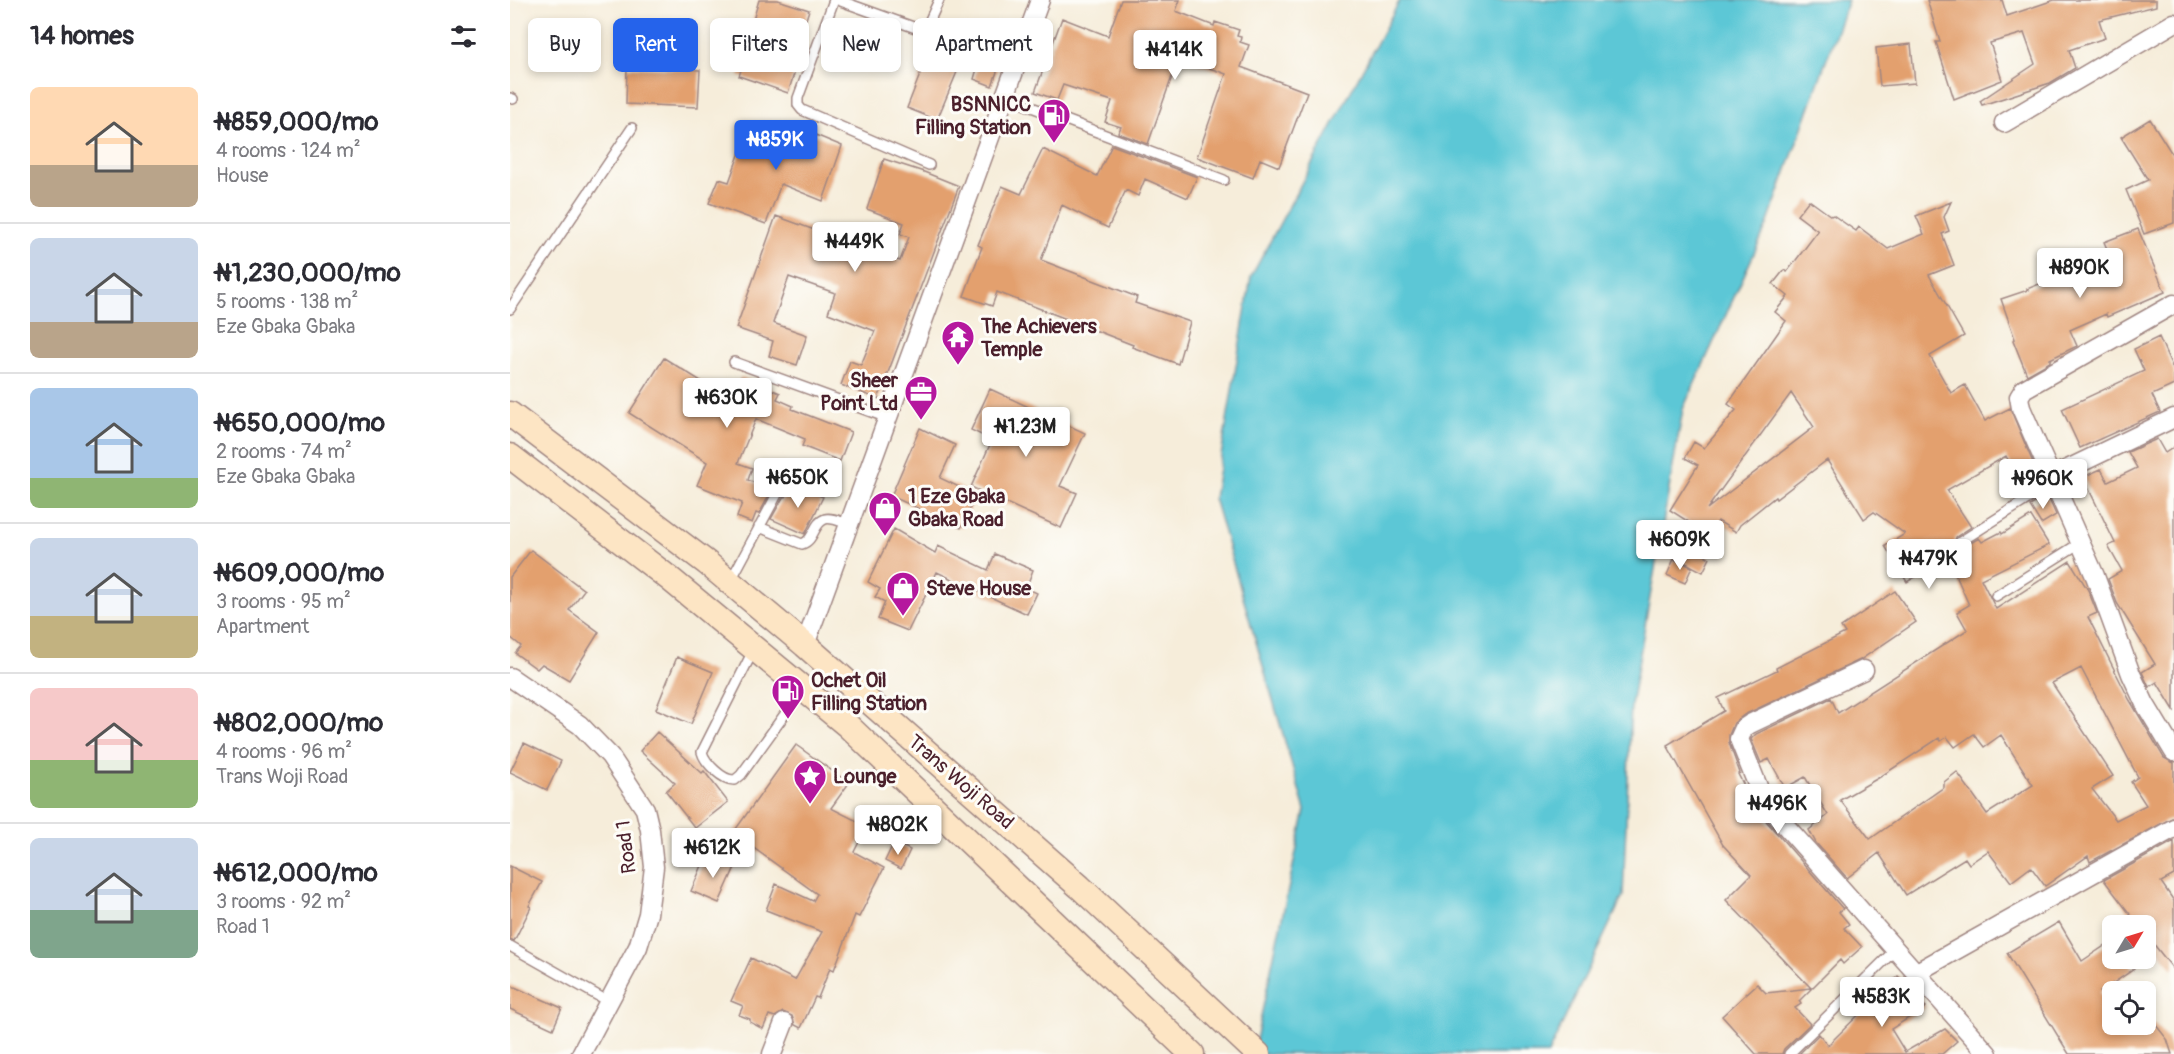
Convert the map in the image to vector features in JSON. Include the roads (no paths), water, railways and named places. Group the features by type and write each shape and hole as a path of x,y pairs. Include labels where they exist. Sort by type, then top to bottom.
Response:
{"main road":[{"name":"Trans Woji Road","path":"510,414 730,582 806,645 1080,887 1258,1054"},
{"name":"Trans Woji Road","path":"510,456 670,579 847,725 1192,1054"}],"street":[{"path":"1033,18 1040,0"},
{"path":"2004,123 2174,23"},
{"path":"806,645 1013,72"},
{"path":"2174,304 2024,389 2019,397 2021,408 2095,576 2131,674 2145,704 2174,752"},
{"path":"2052,480 2174,418"},
{"path":"1864,670 1750,724 1744,728 1739,739 1759,789 1776,814 1988,1054"},
{"name":"Road 1","path":"510,677 580,725 610,756 645,809 650,830 654,867 648,914 638,947 581,1054"},
{"path":"1917,972 2174,828"},
{"path":"772,1054 784,1023"}],"lane":[{"path":"913,26 852,2 836,0 798,98 798,105 802,110 929,165"},
{"path":"931,18 939,0"},
{"path":"1005,97 1224,180"},
{"path":"510,309 632,128"},
{"path":"734,363 888,418"},
{"path":"730,582 789,472"},
{"path":"1960,542 2052,480"},
{"path":"759,527 802,544 810,540 823,520 849,524"},
{"path":"1996,596 2080,543"},
{"path":"754,649 702,752 704,757 726,779 735,780 741,775 803,689"},
{"path":"510,946 609,1002"},
{"path":"1789,1054 1896,949"}],"water":[{"path":"1400,0 1848,0 1767,225 1683,409 1631,705 1623,896 1548,1054 1253,1054 1305,810 1214,498 1251,277"}],"place":[{"name":"BSNNICC Filling Station","path":"1054,144"},
{"name":"The Achievers Temple","path":"958,366"},
{"name":"Sheer Point Ltd","path":"921,421"},
{"name":"1 Eze Gbaka Gbaka Road","path":"885,537"},
{"name":"Steve House","path":"903,617"},
{"name":"Ochet Oil Filling Station","path":"788,720"},
{"name":"Lounge","path":"810,805"}]}
